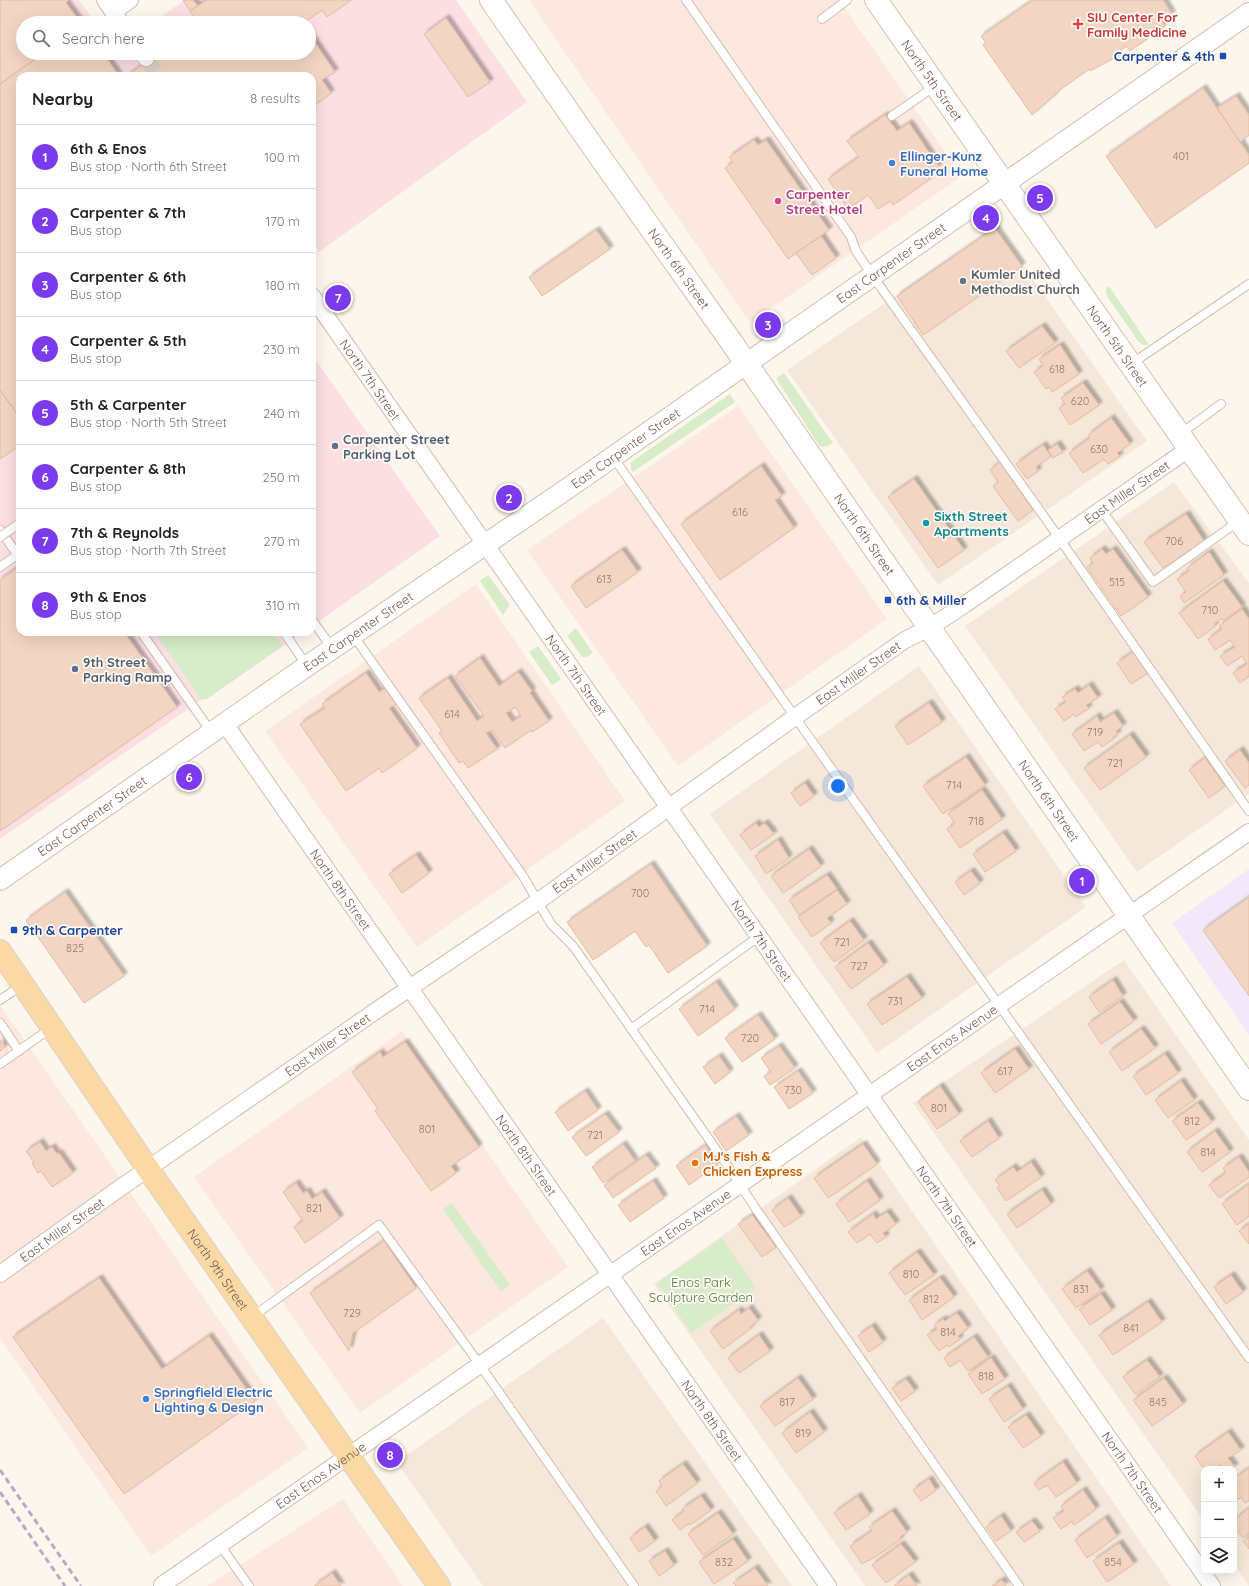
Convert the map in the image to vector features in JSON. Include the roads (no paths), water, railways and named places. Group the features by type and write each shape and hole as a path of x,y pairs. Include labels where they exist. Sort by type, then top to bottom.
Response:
{"main road":[{"name":"North 6th Street","path":"491,0 1249,1089"},
{"name":"North 5th Street","path":"876,0 1244,527"},
{"name":"North 9th Street","path":"0,951 148,1170 439,1586"}],"street":[{"path":"113,12 130,0"},
{"name":"East Carpenter Street","path":"0,880 307,666 613,456 1249,13"},
{"name":"North 7th Street","path":"316,302 1212,1586"},
{"name":"East Miller Street","path":"0,1274 409,988 537,902 905,640 929,628 964,605 1101,509 1185,441"},
{"name":"North 8th Street","path":"218,728 409,988 828,1586"},
{"name":"East Enos Avenue","path":"162,1585 1249,832"}],"lane":[{"path":"686,0 851,237 856,251 872,275 1059,538 1249,811"},
{"path":"822,19 847,0"},
{"path":"892,116 936,86"},
{"path":"1131,364 1249,284"},
{"path":"1185,441 1221,404"},
{"path":"613,456 795,717 1249,1358"},
{"path":"1101,509 1152,582 1244,527"},
{"path":"0,537 16,526"},
{"path":"0,530 16,550"},
{"path":"3,565 16,556"},
{"path":"316,626 333,649"},
{"path":"353,635 523,876 551,924 573,946 1019,1586"},
{"path":"143,636 218,728"},
{"path":"287,636 307,666"},
{"path":"631,1029 758,937"},
{"path":"0,1000 23,985"},
{"path":"1,1028 19,1051"},
{"path":"0,1064 51,1028"},
{"path":"251,1317 379,1225 480,1365 634,1586"},
{"path":"220,1545 249,1586"}],"tunnel":[{"path":"147,60 155,72"}],"railway":[{"path":"0,1470 81,1586"},
{"path":"0,1492 65,1586"}],"place":[{"name":"SIU Center For Family Medicine","path":"1078,24"},
{"name":"Carpenter & 4th","path":"1223,56"},
{"name":"Ellinger-Kunz Funeral Home","path":"892,163"},
{"name":"5th & Carpenter","path":"1040,198"},
{"name":"Carpenter Street Hotel","path":"778,201"},
{"name":"Carpenter & 5th","path":"986,218"},
{"name":"Kumler United Methodist Church","path":"963,281"},
{"name":"7th & Reynolds","path":"338,298"},
{"name":"Carpenter & 6th","path":"768,325"},
{"name":"Carpenter Street Parking Lot","path":"335,446"},
{"name":"Carpenter & 7th","path":"509,498"},
{"name":"Sixth Street Apartments","path":"926,523"},
{"name":"6th & Miller","path":"888,600"},
{"name":"9th Street Parking Ramp","path":"75,669"},
{"name":"Carpenter & 8th","path":"189,777"},
{"name":"6th & Enos","path":"1082,881"},
{"name":"9th & Carpenter","path":"14,930"},
{"name":"MJ's Fish & Chicken Express","path":"695,1163"},
{"name":"Springfield Electric Lighting & Design","path":"146,1399"},
{"name":"9th & Enos","path":"390,1455"}],"park label":[{"name":"Enos Park Sculpture Garden","path":"701,1290"}]}
